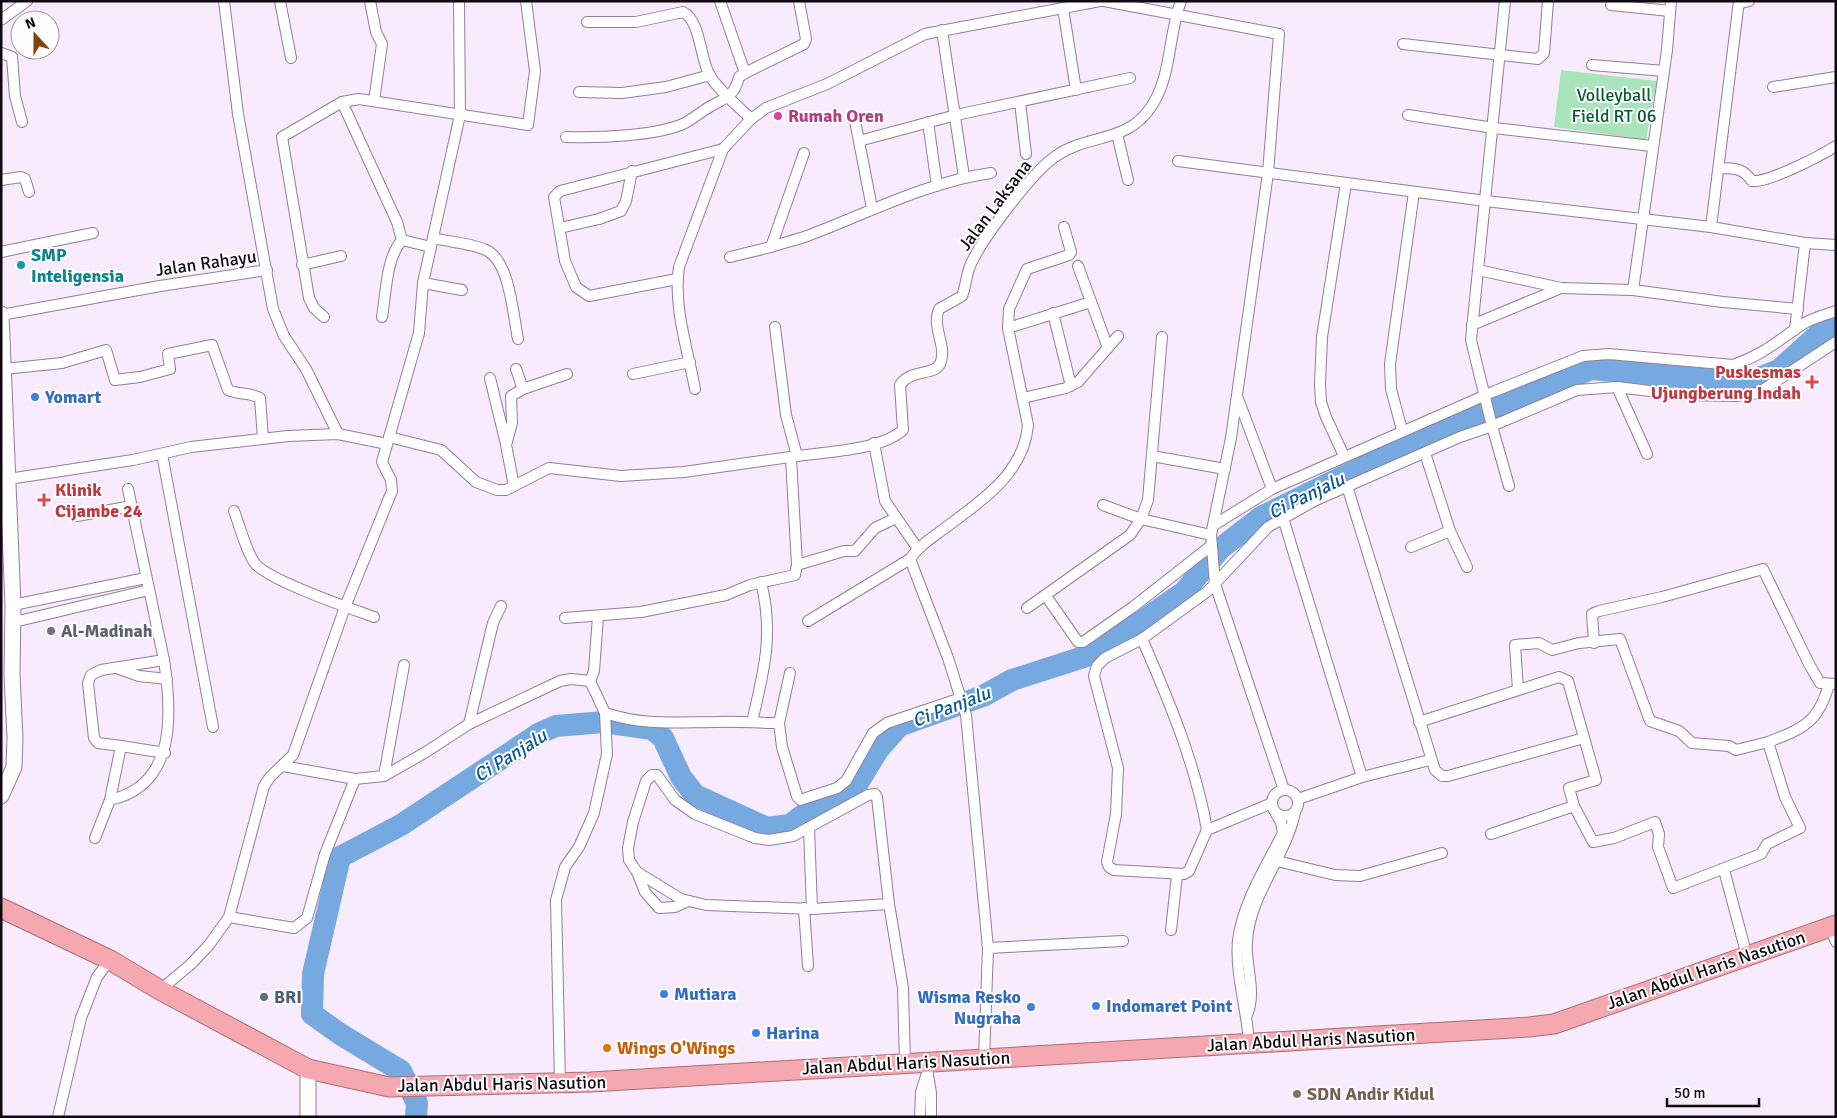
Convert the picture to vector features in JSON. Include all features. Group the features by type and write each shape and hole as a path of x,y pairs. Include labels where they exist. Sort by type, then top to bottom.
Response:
{"highway":[{"name":"Jalan Abdul Haris Nasution","path":"1,908 110,960 160,990 308,1069 389,1087 560,1083 905,1064 926,1069 984,1059 1530,1027 1554,1024 1747,956 1834,932"}],"street":[{"path":"1,20 27,1"},
{"path":"224,1 238,114 267,270"},
{"path":"280,1 291,58"},
{"path":"370,1 376,32 382,44 374,101"},
{"path":"160,990 190,965 209,945 229,917 264,786 270,777 293,755 345,607 392,492 391,480 382,462 418,333 423,283 460,115 459,1"},
{"path":"324,317 314,308 309,298 281,138 342,102 359,99 526,126 530,123 535,71 526,1"},
{"path":"720,1 745,73"},
{"path":"566,137 596,138 644,133 684,124 730,97 737,86 739,77 745,73 804,44 806,39 799,1"},
{"path":"695,389 679,308 677,279 679,267 723,149 751,118 766,108 827,84 925,34 1100,1"},
{"path":"1104,1 1279,34 1268,173 1237,395 1212,540 1215,584 1284,790"},
{"name":"Jalan Laksana","path":"874,444 897,436 903,430 899,389 905,378 939,366 943,355 936,320 939,309 962,296 969,267 988,236 1033,176 1056,155 1082,143 1117,134 1137,125 1152,106 1167,70 1176,14 1181,1"},
{"path":"1505,1 1494,128 1471,340 1508,486"},
{"path":"1404,44 1500,53 1538,59 1542,57 1548,1"},
{"path":"1712,227 1743,2"},
{"path":"1611,5 1670,6 1664,71 1633,290"},
{"path":"1063,8 1076,90"},
{"path":"587,22 636,22 683,12 688,15 699,40 710,75 751,118"},
{"path":"942,30 964,177"},
{"path":"1,53 12,57 15,96 22,122"},
{"path":"1592,65 1664,71"},
{"path":"579,92 631,92 666,87 710,75"},
{"path":"1773,87 1836,77"},
{"path":"859,141 956,115 1130,78"},
{"path":"342,102 397,222 402,240"},
{"path":"1020,102 1026,154"},
{"path":"1408,116 1652,146"},
{"path":"855,121 872,208"},
{"path":"928,122 937,186"},
{"path":"1117,134 1128,180"},
{"path":"1719,168 1740,170 1746,172 1752,181 1760,180 1804,164 1836,146"},
{"path":"677,279 589,296 576,287 561,249 560,228 554,197 560,191 723,149"},
{"path":"771,247 804,153"},
{"path":"1178,161 1486,201 1642,218 1712,227 1805,243 1836,245"},
{"path":"560,228 599,219 621,211 626,201 632,171"},
{"path":"730,257 806,236 872,208 964,177 991,173"},
{"path":"1,180 21,177 25,179 29,192"},
{"path":"1344,456 1321,402 1320,384 1322,337 1346,183"},
{"path":"1402,430 1391,388 1390,364 1414,192"},
{"path":"808,621 910,559 918,549 990,495 1017,461 1027,439 1028,425 1008,328 1009,309 1024,272 1032,267 1067,256 1071,252 1064,228"},
{"path":"1,252 93,233"},
{"path":"402,240 485,249 496,256 503,268 518,339"},
{"path":"382,317 390,272 397,246 402,240"},
{"path":"1795,330 1805,243"},
{"path":"302,265 341,256"},
{"path":"1078,266 1108,348"},
{"name":"Jalan Rahayu","path":"1,315 160,286 267,270 273,308 284,336 306,369 338,434"},
{"path":"1478,270 1561,288 1633,290 1723,302 1798,309"},
{"path":"423,283 462,290"},
{"path":"1472,325 1561,288"},
{"path":"1008,328 1091,302"},
{"path":"1046,596 1078,642 1083,642 1133,608 1272,489 1402,430 1486,399 1583,356 1609,354 1734,365 1760,354 1805,323 1836,311"},
{"path":"1053,313 1071,386"},
{"path":"1,315 4,369 4,480 14,622 12,675 15,758 14,767 1,796"},
{"path":"565,618 624,615 718,596 761,582 793,576 797,573 794,457 786,415 775,327"},
{"path":"1023,398 1071,386 1078,382 1118,336"},
{"path":"1027,608 1130,535 1142,519 1148,500 1162,337"},
{"path":"1142,639 1194,771 1202,799 1207,830 1189,871 1176,875 1114,870 1109,867 1107,862 1116,814 1118,768 1094,676 1097,666 1105,658 1142,639 1215,584 1268,527 1347,486 1492,422 1578,390 1617,387 1682,396 1736,396 1758,393 1836,342"},
{"path":"4,369 62,363 106,350 115,380 140,377 170,369 168,354 212,346 228,390 234,393 249,392 260,398 263,439"},
{"path":"634,374 690,362"},
{"path":"516,369 523,389"},
{"path":"506,444 512,423 511,396 523,389 567,374"},
{"path":"490,378 514,486"},
{"path":"1617,387 1647,454"},
{"path":"1237,395 1272,489"},
{"path":"4,480 162,454 191,447 263,439 338,434 388,440 445,453 465,474 484,487 497,490 514,486 549,468 621,476 684,472 874,444 880,487 885,502 918,549"},
{"path":"1425,453 1450,531 1467,567"},
{"path":"162,454 213,727"},
{"path":"1152,456 1225,469"},
{"path":"1347,486 1430,760 1435,770 1442,776 1448,776 1584,738"},
{"path":"110,800 122,797 137,788 155,771 165,753 168,726 167,679 164,660 128,488"},
{"path":"77,516 132,506"},
{"path":"1103,506 1212,540"},
{"path":"234,511 254,563 263,571 345,607 374,617"},
{"path":"798,565 844,551 855,551 875,528 896,518"},
{"path":"1283,518 1362,778"},
{"path":"1411,547 1450,531"},
{"path":"910,559 948,658 966,715 988,948 984,1059"},
{"path":"1518,690 1515,646 1539,643 1552,650 1579,643 1594,643 1622,640 1650,721 1679,731 1692,743 1729,746 1736,750 1768,742 1802,729 1811,722 1819,711 1832,684 1820,683 1763,569 1592,614 1594,643"},
{"path":"13,606 146,578"},
{"path":"752,722 763,676 768,635 768,610 761,582"},
{"path":"14,622 150,590"},
{"path":"85,591 88,604"},
{"path":"469,724 493,623 501,606"},
{"path":"560,1083 556,900 565,867 579,847 594,813 607,754 605,714 590,681 594,671 598,616"},
{"path":"164,660 118,668 92,675 88,683 95,741 165,753"},
{"path":"384,776 404,665"},
{"path":"118,668 140,676 167,679"},
{"path":"790,673 779,723 782,746 797,796 800,800 837,788 846,781 873,733 887,723 962,699"},
{"path":"1420,722 1558,676 1563,677 1568,682 1596,780 1569,788 1574,806 1593,842 1614,838 1655,822 1659,834 1658,847 1673,888 1762,854 1767,844 1800,828 1785,796 1768,742"},
{"path":"283,766 355,779 384,776 469,724 560,681 571,678 590,681"},
{"path":"605,714 623,719 662,724 779,723"},
{"path":"96,838 110,800 121,746"},
{"path":"1298,799 1362,778 1430,760"},
{"path":"688,901 675,907 659,908 645,892 637,872 629,860 628,848 646,782 652,775 657,775 675,800 695,814 755,838 769,840 793,836 868,795 874,794 877,797 889,904 902,988 905,1064"},
{"path":"229,917 294,928 307,918 325,854 355,779"},
{"path":"1249,1043 1247,1014 1252,1004 1246,942 1248,913 1274,859 1291,831 1295,812 1299,804 1298,799 1291,791 1284,790 1276,794 1272,804 1281,822 1282,833 1274,859"},
{"path":"1207,830 1272,804"},
{"path":"1491,834 1574,806"},
{"path":"1276,814 1290,816 1295,812"},
{"path":"808,966 809,828"},
{"path":"1274,859 1336,875 1360,876 1442,853"},
{"path":"1724,870 1747,956"},
{"path":"637,872 681,899 706,905 808,908 889,904"},
{"path":"1171,930 1176,875"},
{"path":"988,948 1123,941"},
{"path":"58,1117 82,1018 97,977 110,960"},
{"path":"308,1069 308,1117"},
{"path":"920,1117 921,1092 926,1069"},
{"path":"926,1069 931,1093 931,1117"}],"green space":[{"name":"Volleyball Field RT 06","path":"1561,70 1657,81 1646,140 1554,127"}],"waterway":[{"name":"Ci Panjalu","path":"416,1117 417,1103 401,1071 340,1034 312,1014 313,974 340,857 401,825 540,733 556,726 604,722 652,729 663,738 681,777 695,795 767,828 790,825 812,808 856,786 878,750 899,726 983,696 1012,680 1096,653 1184,592 1221,548 1261,517 1399,449 1591,369 1714,380 1754,380 1779,370 1819,334 1836,328"}],"place":[{"name":"Rumah Oren","path":"778,116"},
{"name":"SMP Inteligensia","path":"21,265"},
{"name":"Puskesmas Ujungberung Indah","path":"1812,382"},
{"name":"Yomart","path":"35,397"},
{"name":"Klinik Cijambe 24","path":"44,500"},
{"name":"Al-Madinah","path":"51,631"},
{"name":"Mutiara","path":"664,994"},
{"name":"BRI","path":"264,997"},
{"name":"Indomaret Point","path":"1096,1006"},
{"name":"Wisma Resko Nugraha","path":"1031,1007"},
{"name":"Harina","path":"756,1033"},
{"name":"Wings O'Wings","path":"607,1048"},
{"name":"SDN Andir Kidul","path":"1297,1094"}]}
